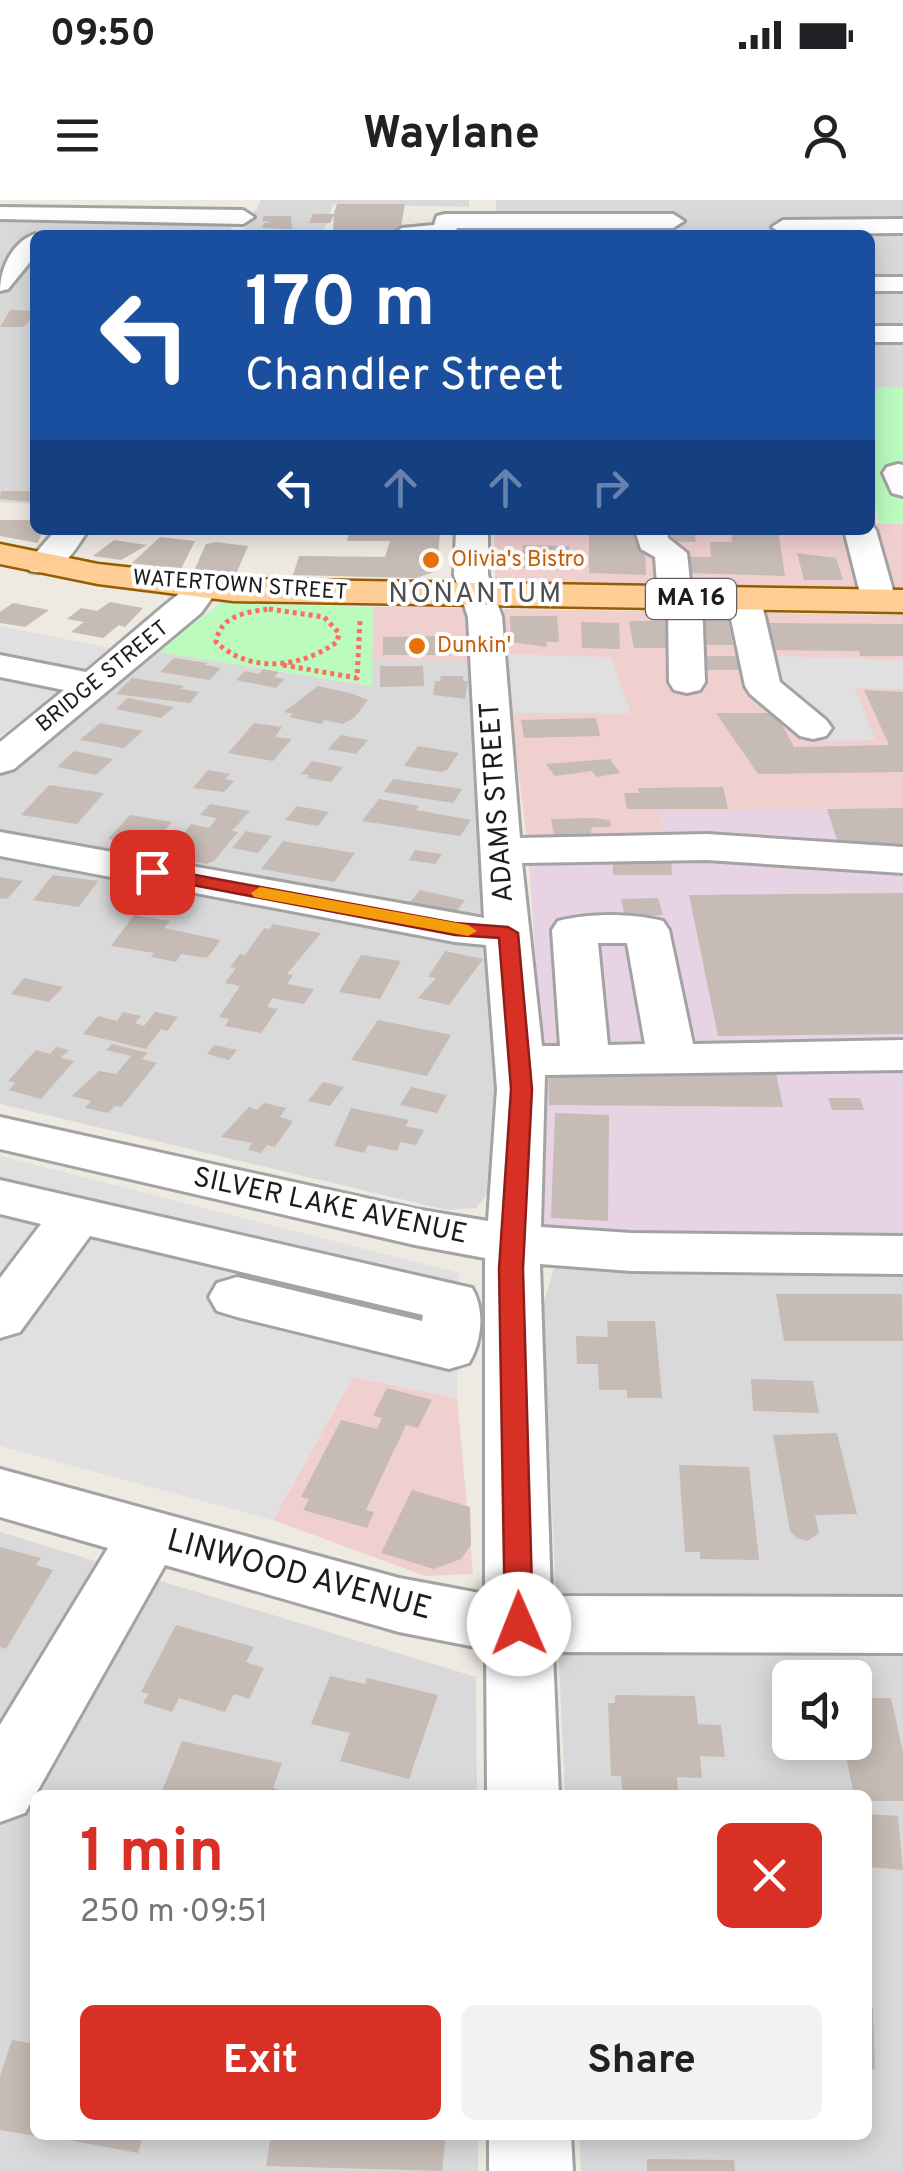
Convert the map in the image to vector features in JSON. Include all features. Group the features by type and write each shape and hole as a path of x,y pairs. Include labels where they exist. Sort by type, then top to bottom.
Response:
{"main road":[{"name":"WATERTOWN STREET","path":"0,554 202,588 480,597 891,601"}],"street":[{"path":"776,200 784,230"},
{"path":"44,230 64,207"},
{"path":"0,213 64,207 150,215 243,217"},
{"path":"140,230 150,215"},
{"path":"446,230 445,221 482,219 673,222"},
{"path":"808,230 903,226"},
{"path":"0,284 30,248"},
{"path":"875,284 903,284"},
{"path":"875,334 903,334"},
{"path":"42,564 69,535"},
{"name":"ADAMS STREET","path":"472,535 471,575 485,616 500,851 520,1060 521,1124 512,1244 523,1790"},
{"path":"651,535 652,542 671,553 680,599 687,682"},
{"path":"875,535 891,601"},
{"name":"BRIDGE STREET","path":"0,760 190,606 202,588"},
{"path":"744,600 763,686 814,728"},
{"path":"0,666 94,685"},
{"path":"0,844 455,929 508,933"},
{"path":"500,851 707,847 903,860"},
{"path":"586,1059 574,930 647,930 672,1058"},
{"path":"520,1060 903,1055"},
{"name":"SILVER LAKE AVENUE","path":"0,1133 414,1228 512,1244 630,1252 903,1255"},
{"path":"0,1196 452,1302 449,1348 236,1297"},
{"path":"0,1318 77,1215"},
{"name":"LINWOOD AVENUE","path":"0,1493 398,1605 474,1620 519,1624 903,1625"},
{"path":"0,1790 149,1535"},
{"path":"530,2140 531,2171"}],"path":[{"path":"272,663 294,662 328,650 337,642 339,633 334,624 308,612 269,609 234,618 216,633 222,650 252,662 357,678 360,612"}],"shaded area":[{"path":"261,200 469,200 469,207 333,204 324,230 244,230"},
{"path":"496,200 903,200 903,388 875,387 875,230 497,230"},
{"path":"0,215 234,222 230,230 30,230 30,504 0,502"},
{"path":"875,523 903,524 903,589 515,585 495,580 494,535 875,535"},
{"path":"373,607 467,609 472,661 372,660"},
{"path":"504,609 903,615 903,807 660,812 667,846 528,847 503,654"},
{"path":"0,626 115,649 0,736"},
{"path":"154,651 371,686 372,660 472,661 499,1116 491,1189 476,1208 447,1210 0,1104 0,777"},
{"path":"503,654 611,657 631,713 514,713"},
{"path":"746,655 903,660 903,689 855,688 875,740 801,741 779,700"},
{"path":"903,807 903,1251 544,1248 546,1116 528,847 666,845 659,812"},
{"path":"0,1156 459,1273 457,1398 353,1377 273,1520 0,1446"},
{"path":"560,1249 903,1252 903,2171 581,2171 579,2140 872,2140 872,1790 565,1790 543,1305"},
{"path":"353,1377 457,1398 473,1574 425,1576 273,1520"},
{"path":"0,1532 476,1677 477,1790 30,1790 30,2140 478,2140 478,2171 0,2171"}],"green space":[{"path":"875,387 903,388 903,524 880,524 875,505"},
{"path":"220,603 373,607 372,686 159,652"}],"building":[{"path":"337,204 405,204 400,230 333,230 334,215 330,223 309,223 313,214 334,214"},
{"path":"264,216 291,216 292,229 262,228 264,223 272,222 262,221"},
{"path":"10,310 30,311 30,320 23,327 0,327"},
{"path":"1,491 30,491 30,502 0,499"},
{"path":"0,520 30,520 30,535 41,535 38,543 0,536"},
{"path":"348,535 440,535 437,571 416,578 293,575 299,556 385,557 390,541 347,541"},
{"path":"589,535 644,535 646,575 589,573"},
{"path":"658,535 695,535 696,542 659,541"},
{"path":"731,535 779,535 785,576 687,573 687,557 711,557 710,542 732,542"},
{"path":"160,537 195,541 181,569 132,563"},
{"path":"114,540 147,545 121,560 93,556"},
{"path":"206,544 248,546 236,574 193,573"},
{"path":"523,545 569,546 569,569 522,568"},
{"path":"797,553 836,558 843,580 804,580"},
{"path":"110,602 143,608 125,627 119,625 103,638 71,632 84,622 67,619 81,608 97,611"},
{"path":"13,603 49,610 25,627 0,623 0,612"},
{"path":"510,616 557,616 559,642 546,642 547,647 511,642"},
{"path":"700,620 728,620 733,645 698,645"},
{"path":"629,621 671,621 671,648 634,648"},
{"path":"581,622 619,623 620,649 582,648"},
{"path":"756,623 903,624 903,656 860,656 859,651 763,650"},
{"name":"Dunkin'","path":"450,636 451,655 383,655 383,637"},
{"path":"697,656 736,656 740,670 700,670"},
{"path":"174,658 221,668 210,680 160,672"},
{"path":"380,666 423,666 424,686 380,687"},
{"path":"263,669 279,672 274,677 285,679 276,688 236,680 245,671 259,674"},
{"path":"441,676 463,676 463,681 468,681 465,699 433,695 435,681 440,681"},
{"path":"132,678 199,692 190,703 116,694"},
{"path":"318,686 368,700 355,717 343,724 325,720 321,724 289,717 293,714 284,712"},
{"path":"864,690 903,692 903,772 758,774 716,713 776,713 794,747 889,745"},
{"path":"128,698 174,707 161,718 116,709"},
{"path":"596,718 600,736 524,738 521,720"},
{"path":"100,723 143,731 124,748 80,740"},
{"path":"254,723 282,727 275,737 292,739 273,761 228,753"},
{"path":"341,735 368,740 356,754 328,749"},
{"path":"418,746 459,753 441,772 404,766"},
{"path":"74,751 113,759 96,775 57,767"},
{"path":"610,759 620,773 596,777 592,771 555,776 546,764"},
{"path":"312,761 343,767 331,782 307,778 309,775 301,774"},
{"path":"208,770 230,774 225,779 234,781 224,792 193,788"},
{"path":"393,779 462,789 453,803 384,792"},
{"path":"49,785 104,793 77,824 21,815"},
{"path":"723,787 728,809 627,809 624,793 639,793 638,788"},
{"path":"379,799 471,820 460,836 362,821"},
{"path":"210,804 250,811 214,861 206,864 176,858 178,855 170,853 191,824 209,828 217,818 200,815"},
{"path":"297,806 329,812 318,826 285,820"},
{"path":"903,808 903,845 839,846 827,809"},
{"path":"130,815 172,822 160,836 170,838 160,848 108,839"},
{"path":"551,819 610,820 611,827 592,827 590,838 554,836"},
{"path":"246,831 272,836 258,853 232,848"},
{"path":"283,841 355,853 334,882 261,869"},
{"path":"415,850 442,854 435,864 409,860"},
{"path":"613,855 671,860 672,875 613,875"},
{"path":"53,875 98,881 79,907 33,900"},
{"path":"0,877 23,881 7,899 0,898"},
{"path":"420,890 465,900 456,912 410,902"},
{"path":"903,893 903,1034 718,1036 689,895"},
{"path":"658,898 663,915 625,917 621,899"},
{"path":"134,915 170,921 164,928 221,940 207,958 181,954 176,962 151,957 154,953 111,946"},
{"path":"273,924 321,933 287,974 293,975 287,984 314,989 304,1004 272,998 267,1007 278,1009 261,1033 225,1026 229,1019 219,1017 240,986 225,983 236,968 230,967 240,954 245,955 264,928 270,929"},
{"path":"445,951 483,959 449,1005 418,998 436,978 428,977"},
{"path":"361,955 401,961 380,999 339,992"},
{"path":"24,978 63,987 49,1002 11,994"},
{"path":"123,1012 141,1016 135,1023 144,1026 155,1012 178,1017 167,1031 161,1029 146,1049 83,1034 98,1016 117,1021"},
{"path":"378,1020 451,1035 427,1076 351,1060"},
{"path":"112,1044 148,1053 142,1059 157,1063 121,1107 115,1106 108,1113 85,1108 91,1101 72,1096 99,1071 116,1074 131,1056 106,1050"},
{"path":"214,1045 237,1050 229,1060 207,1054"},
{"path":"56,1047 69,1050 61,1058 74,1061 41,1099 9,1090 15,1083 8,1081 36,1050 50,1054"},
{"path":"548,1066 775,1068 783,1107 549,1105"},
{"path":"323,1082 344,1087 330,1106 308,1101"},
{"path":"411,1087 447,1095 437,1113 400,1105"},
{"path":"828,1098 860,1098 864,1110 832,1110"},
{"path":"264,1103 286,1108 280,1117 293,1121 275,1147 267,1145 261,1153 248,1150 252,1143 221,1137 249,1107 257,1110"},
{"path":"351,1108 409,1120 405,1126 424,1130 416,1145 401,1142 397,1151 368,1145 364,1153 334,1146"},
{"path":"555,1113 609,1115 608,1221 551,1218"},
{"path":"776,1294 902,1294 903,1341 784,1341"},
{"path":"607,1321 655,1321 662,1398 627,1398 627,1390 599,1390 598,1364 577,1364 576,1336 608,1337"},
{"path":"751,1379 813,1381 819,1413 753,1411"},
{"path":"387,1388 432,1400 418,1428 406,1425 366,1510 374,1512 367,1528 303,1510 309,1499 301,1497 341,1420 377,1429 382,1418 373,1416"},
{"path":"837,1433 857,1514 815,1515 819,1533 807,1541 797,1538 790,1531 773,1435"},
{"path":"679,1465 749,1467 759,1560 700,1559 700,1552 685,1552"},
{"path":"412,1490 470,1507 471,1545 461,1559 434,1569 381,1553"},
{"path":"0,1547 41,1558 36,1565 53,1570 6,1649 0,1647"},
{"path":"176,1625 254,1647 246,1662 264,1668 249,1699 234,1694 225,1712 179,1698 172,1712 143,1703 149,1694 141,1692"},
{"path":"330,1676 365,1684 367,1678 438,1695 409,1779 340,1761 350,1733 311,1724"},
{"path":"615,1695 695,1696 698,1724 721,1725 725,1757 700,1756 702,1778 677,1777 678,1790 622,1790 621,1776 611,1776 608,1703 615,1703"},
{"path":"872,1698 891,1698 903,1752 903,1801 872,1801 872,1790 853,1790 847,1760 872,1760"},
{"path":"182,1741 282,1763 273,1788 280,1790 162,1790"},
{"path":"872,1814 898,1816 903,1870 872,1867"},
{"path":"872,2008 873,2008 875,2069 872,2069"},
{"path":"12,2040 30,2043 30,2135 0,2130 0,2076"},
{"path":"69,2140 142,2140 138,2153"},
{"path":"270,2140 445,2140 442,2171 266,2166"},
{"path":"647,2159 734,2160 735,2171 647,2171"}],"slow traffic":[{"path":"260,893 468,931"}],"place":[{"name":"Olivia's Bistro","path":"431,560"},
{"name":"Dunkin'","path":"417,646"}],"district":[{"name":"NONANTUM","path":"476,595"}],"route":[{"path":"152,872 455,929 508,933 522,1089 511,1269 519,1624"}]}
